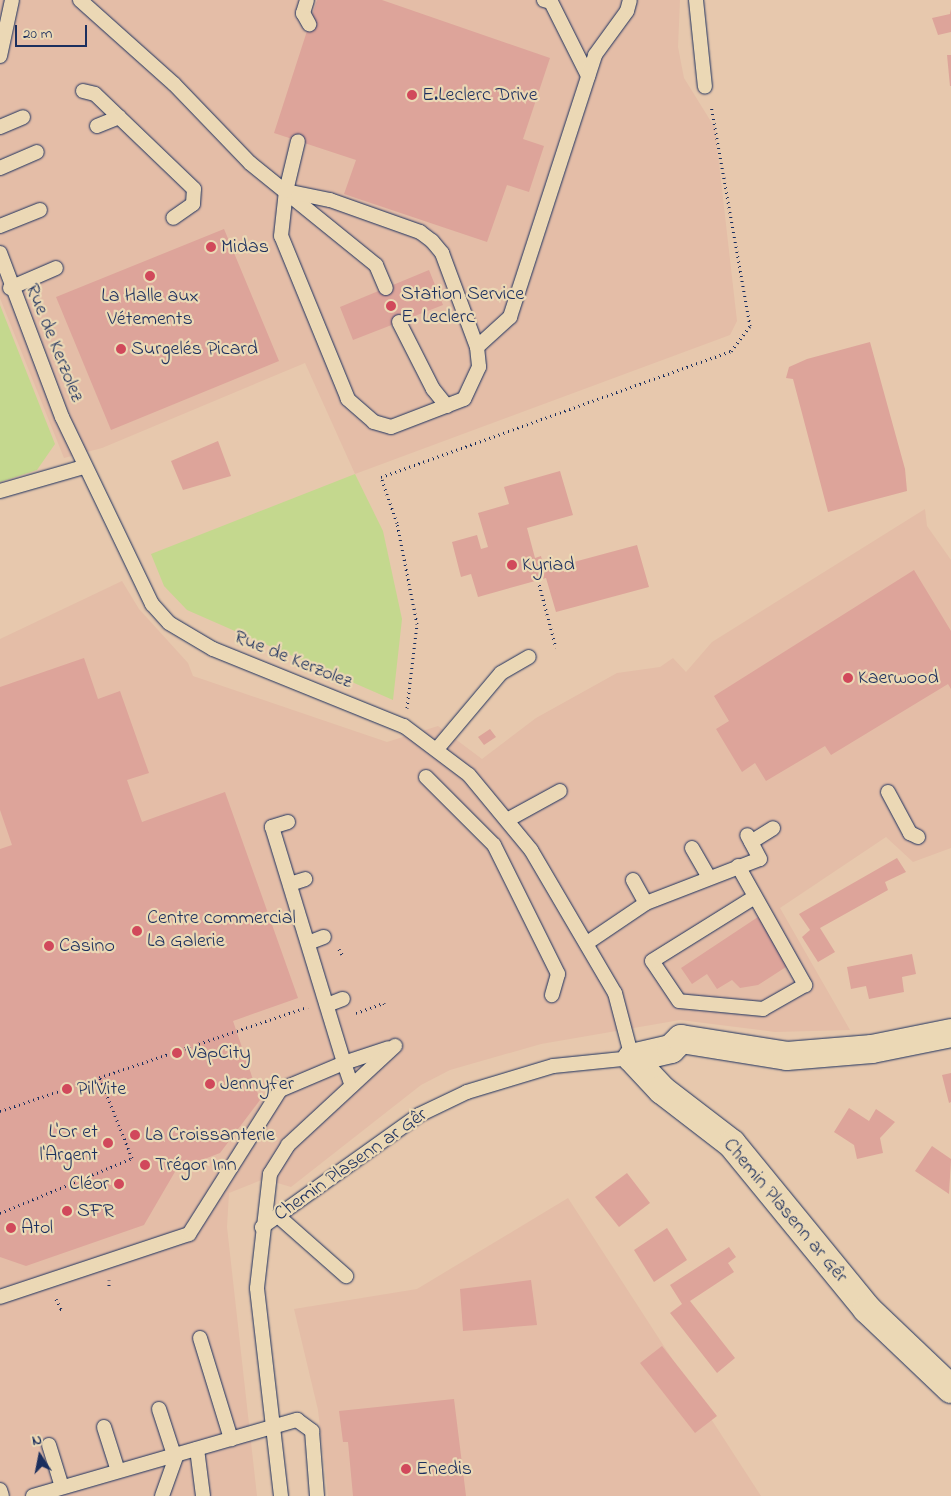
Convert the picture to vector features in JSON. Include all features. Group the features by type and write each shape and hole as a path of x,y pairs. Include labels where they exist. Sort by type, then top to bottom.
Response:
{"street":[{"path":"632,1058 671,1049 681,1039 787,1056 872,1049 951,1033"},
{"name":"Chemin Plasenn ar Gêr","path":"632,1058 662,1090 732,1144 867,1309 951,1389"}],"lane":[{"path":"0,56 12,0"},
{"path":"80,0 174,84 250,163 376,265 386,288"},
{"path":"307,0 303,13 309,24"},
{"path":"544,0 551,2 588,76"},
{"path":"477,347 510,317 595,54 628,11 630,0"},
{"path":"696,0 705,87"},
{"path":"83,91 95,94 119,117 156,160 195,193 191,208 173,218"},
{"path":"0,127 23,117"},
{"path":"97,126 119,117"},
{"path":"286,191 330,200 420,232 432,241 442,253 477,347 474,382 464,398 448,406 391,426 374,422 348,399 281,236 286,191 298,141"},
{"path":"0,168 37,152"},
{"path":"0,226 40,210"},
{"name":"Rue de Kerzolez","path":"0,253 10,288 83,467 139,584 169,623 213,649 404,726 437,749 509,819 587,943 615,993 632,1058"},
{"path":"10,288 56,268"},
{"path":"400,322 433,389 448,406"},
{"path":"0,492 83,467"},
{"path":"437,749 501,673 529,657"},
{"path":"426,777 494,845 558,974 552,995"},
{"path":"509,819 560,791"},
{"path":"888,792 910,833 918,837"},
{"path":"288,822 272,827 327,1005 339,1065 352,1086"},
{"path":"587,943 646,903 708,876 760,859 749,838 774,828"},
{"path":"692,848 708,876"},
{"path":"738,866 806,984 762,1009 679,1001 652,961 755,897"},
{"path":"290,884 305,879"},
{"path":"634,880 646,903"},
{"path":"308,943 324,938"},
{"path":"327,1005 343,999"},
{"path":"0,1297 188,1234 280,1090 339,1065 395,1046 278,1159 270,1174 262,1227 257,1288 281,1496"},
{"name":"Chemin Plasenn ar Gêr","path":"262,1227 419,1115 466,1092 553,1066 632,1058"},
{"path":"278,1216 346,1276"},
{"path":"200,1338 231,1439"},
{"path":"160,1409 176,1455 162,1496"},
{"path":"33,1496 71,1488 118,1471 298,1420 310,1427 316,1496"},
{"path":"104,1427 118,1471"},
{"path":"49,1445 71,1488"},
{"path":"197,1449 203,1496"},
{"path":"0,1490 2,1496"}],"path":[{"path":"404,726 417,624 397,522 381,477 731,351 750,326 705,87"},
{"path":"538,580 556,648"},
{"path":"0,1111 236,1033"},
{"path":"0,1213 132,1158 100,1078"}],"shaded area":[{"path":"0,0 680,0 678,47 684,78 715,128 737,321 730,335 355,474 305,363 102,448 64,458 0,298"},
{"path":"925,509 927,526 951,560 951,848 913,862 886,837 780,908 850,1030 775,1032 680,1020 541,1044 450,1070 421,1085 291,1187 264,1179 229,1193 227,1227 257,1496 0,1496 0,639 122,581 139,609 188,663 193,676 387,742 438,726 482,759 536,718 617,673 660,667 673,658 686,672 712,642"},
{"name":"Enedis","path":"568,1198 761,1496 328,1496 318,1410 294,1309 417,1289"}],"green space":[{"path":"0,305 55,444 37,470 0,482"},
{"path":"355,474 383,531 402,619 393,700 187,610 164,586 151,554"}],"building":[{"name":"E.Leclerc Drive","path":"317,0 382,0 550,58 523,139 544,146 529,192 507,185 487,242 344,194 356,160 274,133"},
{"path":"951,9 951,32 938,35 932,18 950,14"},
{"path":"947,55 951,55 951,86 950,86"},
{"path":"224,229 279,361 111,430 56,297"},
{"name":"Station Service E. Leclerc","path":"429,270 443,305 353,340 340,307"},
{"path":"870,342 905,469 907,491 828,512 793,379 786,378 789,367 807,359"},
{"path":"218,441 231,476 183,490 171,461"},
{"path":"560,471 573,515 527,528 535,558 541,556 544,570 637,545 649,587 556,612 546,578 478,597 471,574 461,577 452,542 477,535 481,549 488,547 478,513 509,504 504,487"},
{"name":"Kaerwood","path":"914,570 951,631 951,689 948,684 831,755 825,746 766,781 755,763 742,772 716,729 729,721 714,696"},
{"name":"Centre commercial La Galerie","path":"84,658 98,699 120,691 149,773 127,780 142,822 225,792 298,998 233,1021 260,1100 220,1153 176,1170 144,1225 26,1266 0,1257 0,849 12,845 0,810 0,687"},
{"path":"490,729 496,737 484,745 478,737"},
{"path":"897,858 906,872 885,882 888,890 820,928 835,952 818,962 802,937 810,930 799,914"},
{"path":"758,917 789,965 758,985 740,988 732,980 717,989 707,974 692,984 681,968"},
{"path":"912,954 916,974 902,977 904,992 869,999 866,986 851,989 847,967"},
{"path":"951,1073 951,1102 949,1103 942,1075"},
{"path":"849,1108 869,1121 876,1109 895,1122 880,1138 883,1153 857,1159 854,1145 834,1132"},
{"path":"932,1146 951,1159 949,1194 915,1171"},
{"path":"627,1173 650,1203 619,1227 595,1197"},
{"path":"667,1228 687,1260 654,1282 634,1250"},
{"path":"729,1247 736,1257 728,1263 734,1272 690,1301 735,1358 717,1373 670,1313 682,1304 670,1285"},
{"path":"531,1280 537,1325 463,1331 460,1289"},
{"path":"662,1346 717,1416 695,1433 640,1363"},
{"name":"Enedis","path":"454,1399 466,1496 353,1496 348,1442 343,1442 339,1411"}],"place":[{"name":"E.Leclerc Drive","path":"412,95"},
{"name":"Midas","path":"211,247"},
{"name":"La Halle aux Vétements","path":"150,276"},
{"name":"Station Service E. Leclerc","path":"391,306"},
{"name":"Surgelés Picard","path":"121,349"},
{"name":"Kyriad","path":"512,565"},
{"name":"Kaerwood","path":"848,678"},
{"name":"Centre commercial La Galerie","path":"137,931"},
{"name":"Casino","path":"49,946"},
{"name":"VapCity","path":"177,1053"},
{"name":"Jennyfer","path":"210,1084"},
{"name":"Pil'Vite","path":"67,1089"},
{"name":"La Croissanterie","path":"135,1135"},
{"name":"L'Or et l'Argent","path":"108,1143"},
{"name":"Trégor Inn","path":"145,1165"},
{"name":"Cléor","path":"119,1184"},
{"name":"SFR","path":"67,1211"},
{"name":"Atol","path":"11,1228"},
{"name":"Enedis","path":"406,1469"}]}
